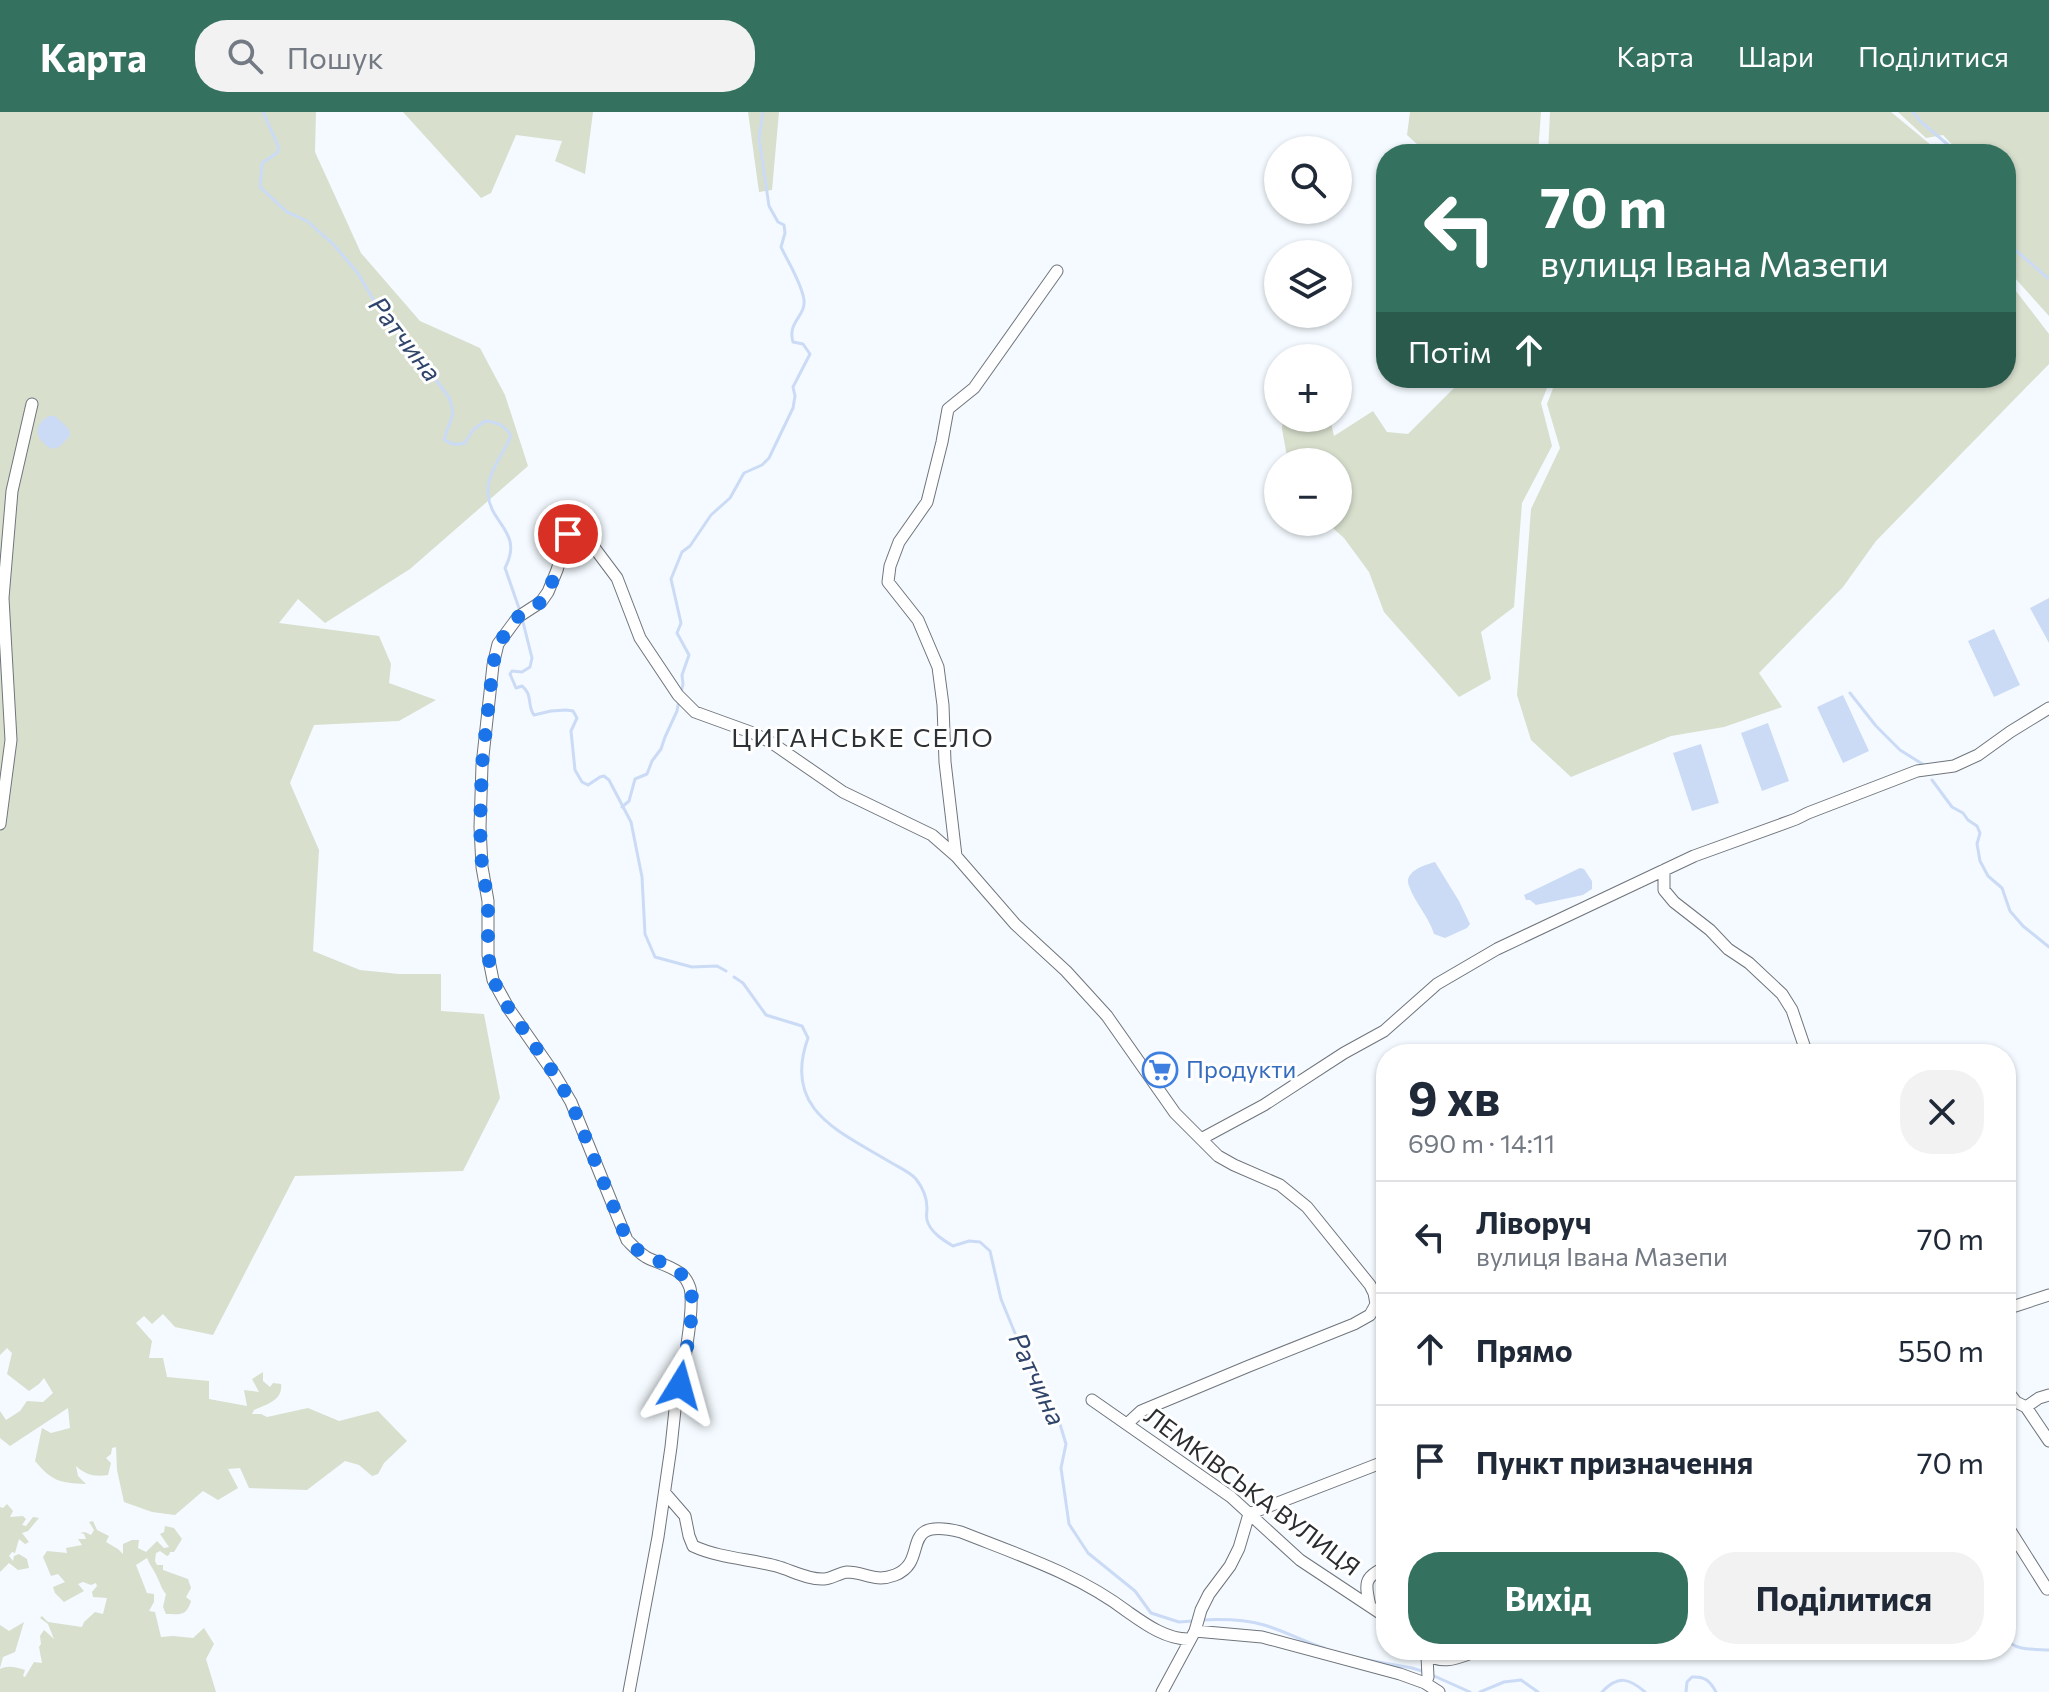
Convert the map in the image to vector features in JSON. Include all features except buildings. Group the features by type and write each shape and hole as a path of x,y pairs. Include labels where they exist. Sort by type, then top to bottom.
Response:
{"street":[{"path":"956,856 938,667 918,620 888,582 890,566 899,542 927,502 948,409 974,388 1057,271"},
{"path":"0,824 11,740 3,598 12,491 32,404"},
{"path":"629,1692 665,1493 676,1400 690,1321 690,1286 683,1275 647,1258 627,1240 571,1102 493,980 488,955 488,901 482,867 482,765 498,644 518,617 541,602 548,592 568,534 581,530 617,578 640,638 678,695 695,712 762,738 843,792 932,835 956,856 1015,924 1066,971 1107,1016 1175,1113 1218,1156 1280,1185 1307,1207 1376,1296"},
{"path":"1201,1139 1264,1105 1384,1031 1437,984 1485,956 1694,856 1917,771 1954,766 1978,755 2049,708"},
{"path":"1664,870 1664,890 1674,902 1782,994 1792,1010 1804,1044"},
{"path":"2016,1306 2049,1295"},
{"path":"1127,1424 1141,1411 1354,1324 1376,1310"},
{"path":"2049,1395 2016,1405 2049,1441"},
{"name":"ЛЕМКІВСЬКА ВУЛИЦЯ","path":"1092,1400 1231,1497 1300,1560 1376,1610"},
{"path":"1162,1692 1209,1594 1230,1566 1249,1514 1376,1465"},
{"path":"665,1493 685,1516 693,1546 707,1552 774,1565 825,1580 847,1572 874,1578 891,1577 901,1573 910,1561 922,1533 927,1529 944,1528 1073,1577 1101,1592 1145,1625 1171,1636 1196,1626 1262,1637 1400,1674 1425,1667 1439,1692"},
{"path":"2016,1540 2049,1588"},
{"path":"1370,1606 1366,1589 1368,1579 1376,1572"}],"green space":[{"path":"0,112 316,112 315,152 361,253 420,321 480,348 505,395 528,466 410,569 325,623 298,599 279,623 379,636 391,664 389,683 436,700 399,721 314,725 290,783 319,850 313,951 360,970 441,974 441,1011 484,1014 500,1098 463,1171 295,1176 213,1335 175,1327 163,1314 152,1324 144,1316 136,1323 152,1341 149,1358 163,1358 167,1377 209,1381 209,1399 247,1406 244,1390 259,1392 252,1379 263,1372 263,1381 270,1387 273,1383 281,1384 281,1389 277,1398 252,1414 267,1417 308,1408 339,1421 378,1411 407,1441 384,1463 378,1474 372,1476 359,1465 345,1461 307,1490 249,1488 240,1468 228,1469 238,1488 218,1500 203,1491 175,1515 152,1512 124,1502 116,1447 106,1458 111,1463 108,1475 90,1475 76,1466 78,1476 86,1484 57,1480 41,1468 35,1461 42,1428 51,1433 70,1428 68,1408 10,1446 0,1438 0,1411 6,1420 20,1411 27,1401 43,1402 53,1393 44,1378 29,1391 7,1374 12,1353 7,1348 0,1355"},
{"path":"403,112 593,112 585,174 555,161 562,141 516,135 491,193 481,198"},
{"path":"748,112 779,112 772,190 759,192"},
{"path":"1410,112 1541,112 1539,144 1417,144 1407,135"},
{"path":"1550,112 1891,112 1930,144 1548,144"},
{"path":"1898,112 2049,112 2049,316 2016,279 2016,144 1952,144 1943,135 1926,138"},
{"path":"2016,291 2049,334 2049,364 1876,541 1843,587 1759,673 1782,707 1724,727 1671,736 1571,777 1531,740 1517,695 1531,509 1560,448 1547,404 1553,388 2016,388"},
{"path":"1454,388 1547,388 1541,403 1552,446 1522,503 1514,607 1481,632 1491,679 1459,697 1384,612 1369,572 1342,536 1352,536 1352,448 1285,448 1283,432 1333,432 1334,436 1340,432 1352,432 1352,424 1373,411 1387,432 1408,434"},
{"path":"7,1504 13,1511 10,1517 23,1516 26,1519 22,1525 26,1526 33,1517 39,1518 28,1531 22,1533 29,1542 25,1544 19,1539 15,1553 9,1556 13,1561 14,1556 19,1554 27,1559 29,1568 18,1570 9,1563 0,1572 0,1507"},
{"path":"93,1521 97,1530 109,1536 106,1542 123,1554 123,1544 132,1540 139,1540 138,1548 146,1552 157,1541 164,1548 169,1547 160,1534 165,1526 174,1528 182,1539 169,1555 160,1551 156,1553 155,1561 157,1565 163,1565 163,1570 188,1579 191,1588 186,1597 191,1601 185,1612 166,1614 163,1607 166,1594 147,1558 136,1565 147,1593 154,1594 149,1611 155,1612 161,1637 193,1638 204,1628 214,1644 206,1659 216,1692 0,1692 0,1669 22,1669 25,1670 25,1677 34,1662 42,1663 40,1636 44,1630 54,1639 48,1624 40,1618 42,1616 48,1622 82,1627 95,1612 103,1614 107,1598 93,1597 96,1583 78,1584 84,1591 64,1602 53,1587 65,1582 58,1574 51,1576 43,1557 47,1551 67,1553 66,1548 82,1545 78,1539 86,1539 80,1533 91,1535 94,1530 89,1522"},
{"path":"24,1622 15,1652 3,1657 0,1668 0,1625 9,1631"}],"water":[{"path":"49,416 55,416 69,429 70,436 59,447 51,449 38,433 40,424"},
{"path":"2049,598 2049,643 2030,608"},
{"path":"1994,629 2020,685 1994,697 1968,641"},
{"path":"1843,695 1869,751 1843,763 1817,707"},
{"path":"1768,723 1789,781 1762,791 1741,733"},
{"path":"1701,744 1719,803 1692,811 1673,753"},
{"path":"1435,862 1470,924 1445,938 1434,934 1408,882 1415,870"},
{"path":"1580,868 1592,881 1592,889 1583,895 1536,905 1526,900 1524,895"}],"waterway":[{"name":"Ратчина","path":"263,112 279,148 277,153 262,163 260,187 287,212 307,221 333,244 357,272 385,319 411,341 450,399 453,414 444,439 454,444 465,443 473,430 485,421 500,425 511,436 493,471 488,494 511,545 505,568 520,611"},
{"path":"681,693 682,675 689,655 677,633 681,623 671,579 682,552 690,546 711,515 730,498 744,473 762,465 769,458 793,408 793,387 810,354 803,344 793,342 792,329 804,300 798,280 781,247 784,225 778,222 769,206 759,138 763,112"},
{"path":"1913,112 1947,144"},
{"path":"2016,251 2049,279"},
{"name":"Ратчина","path":"522,618 532,658 530,667 510,674 516,688 522,686 528,693 534,715 573,711 577,718 571,731 575,770 582,782 588,785 604,776 609,780 631,822 642,877 645,934 655,957 692,967 717,966 726,971"},
{"path":"1850,693 1900,750 1924,765"},
{"path":"622,807 629,801 635,779 647,774 661,749 679,700"},
{"path":"1932,780 1952,807 1977,826 1980,861 1988,876 2002,888 2010,911 2049,947"},
{"name":"Ратчина","path":"734,977 743,983 766,1015 802,1026 808,1038 802,1063 803,1083 809,1101 820,1115 852,1140 916,1179 923,1189 929,1224 941,1238 953,1246 969,1241 980,1242 990,1251 1001,1299 1030,1370 1059,1421 1066,1444 1061,1468 1069,1524 1088,1553 1135,1591 1151,1613 1179,1622 1193,1621"},
{"name":"Ратчина","path":"1201,1620 1256,1623 1324,1648"},
{"path":"2016,1646 2049,1650"},
{"name":"Ратчина","path":"1362,1659 1425,1672"},
{"name":"Ратчина","path":"1432,1675 1470,1692"},
{"name":"Ратчина","path":"1686,1692 1687,1682 1692,1677 1707,1680 1716,1692"},
{"name":"Ратчина","path":"1480,1692 1504,1682 1521,1680 1538,1692"},
{"name":"Ратчина","path":"1602,1692 1613,1683 1624,1680 1645,1692"}],"place":[{"name":"Продукти","path":"1160,1070"}],"district":[{"name":"ЦИГАНСЬКЕ СЕЛО","path":"863,738"}],"route":[{"path":"568,534 548,592 541,602 518,617 498,644 493,665 482,765 480,827 488,901 488,955 493,980 509,1009 571,1102 627,1240 647,1258 683,1275 690,1286 690,1321 680,1385"}]}
